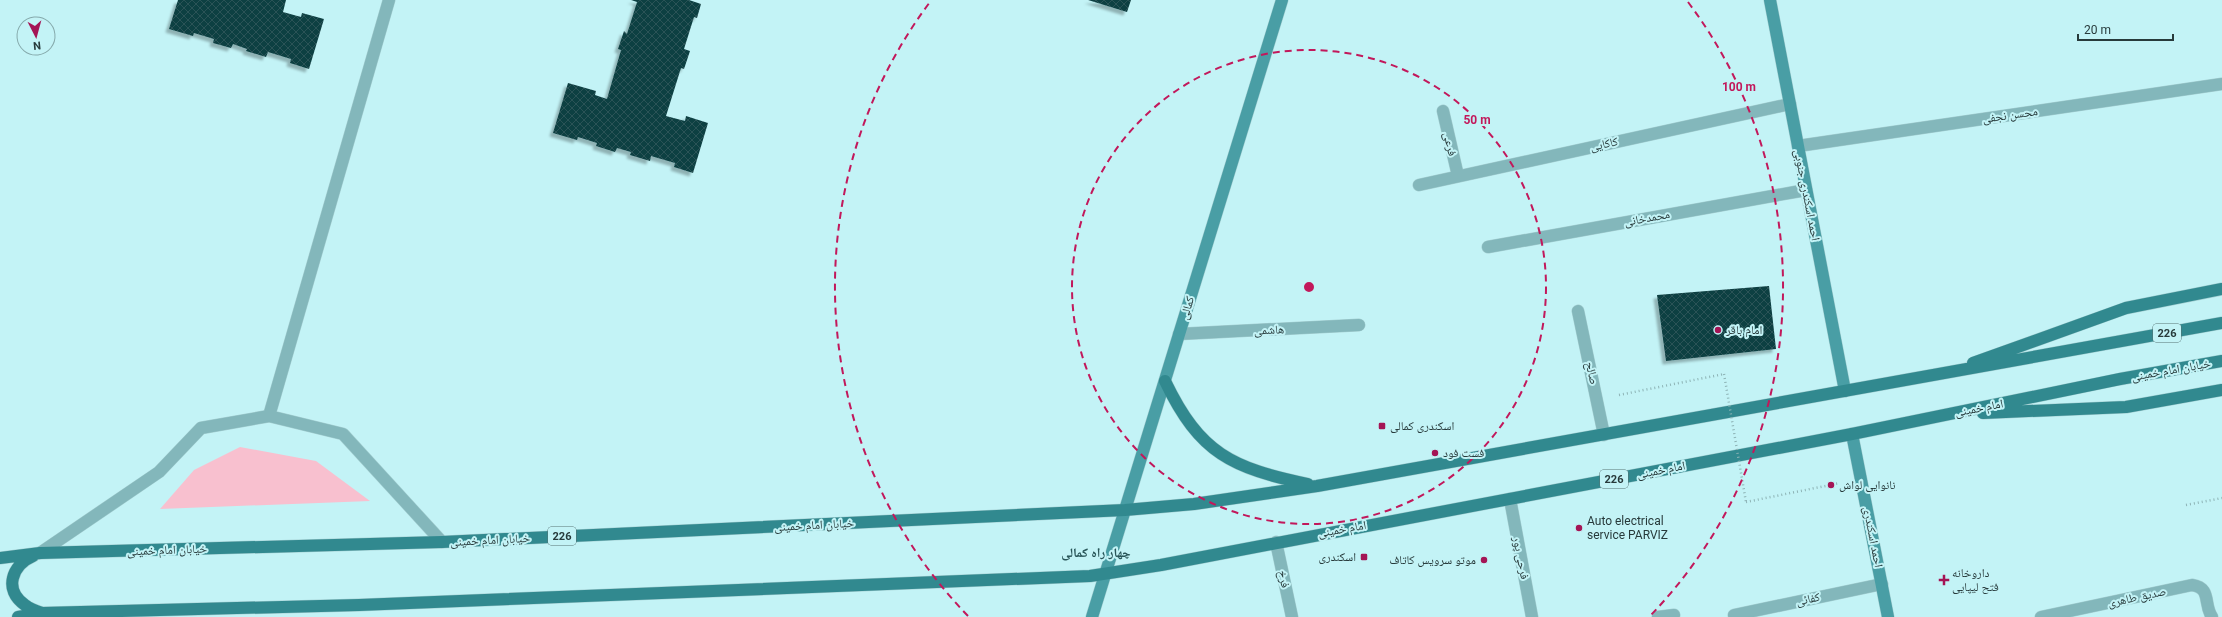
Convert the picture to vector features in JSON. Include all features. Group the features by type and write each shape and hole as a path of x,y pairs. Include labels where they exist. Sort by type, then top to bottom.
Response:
{"main road":[{"name":"کمالی","path":"1092,617 1107,573 1282,0"},
{"name":"احمد اسکندری جنوبی","path":"1770,0 1845,391"},
{"path":"1939,374 2126,308 2222,288"},
{"name":"226","path":"1125,510 1194,504 1317,486 2222,323"},
{"name":"خیابان امام خمینی","path":"2120,379 2222,361"},
{"name":"امام خمینی","path":"1107,573 1161,565 1852,434 2120,379"},
{"path":"1165,381 1178,408 1189,424 1218,453 1241,466 1265,475 1317,486"},
{"path":"1946,414 2126,407 2222,390"},
{"name":"احمد اسکندری","path":"1852,434 1888,617"},
{"name":"خیابان امام خمینی","path":"0,558 40,554 442,542 1125,510"},
{"path":"40,554 29,558 17,568 12,576 12,587 17,597 25,605 42,613"},
{"name":"226","path":"18,617 42,613 62,615 399,604 1071,577 1107,573"}],"street":[{"path":"269,416 389,0"},
{"name":"محسن نجفی","path":"1798,146 2222,84"},
{"name":"کاکایی","path":"1419,185 1790,104"},
{"name":"فرعی","path":"1443,111 1458,176"},
{"name":"محمدخانی","path":"1488,247 1806,190"},
{"name":"صالح","path":"1578,311 1604,435"},
{"name":"هاشمی","path":"1179,334 1360,325"},
{"path":"40,554 158,472 200,428 269,416 343,434 442,542"},
{"name":"فرحی پور","path":"1510,499 1532,617"},
{"name":"فرخ","path":"1276,542 1292,617"},
{"name":"کفائی","path":"1734,614 1882,584"},
{"name":"صدیق طاهری","path":"2041,617 2192,585 2200,586 2204,590 2212,617"},
{"path":"1658,617 1674,614"}],"path":[{"path":"1624,393 1724,374 1746,502 1861,479"},
{"path":"2186,505 2222,498"}],"shaded area":[{"path":"240,447 316,461 370,501 160,509 194,470"}],"building":[{"path":"178,0 286,0 283,12 301,17 302,13 324,19 309,69 290,63 291,59 268,52 266,57 246,51 247,49 233,44 231,48 213,43 214,39 194,33 193,36 169,29"},
{"path":"631,0 689,0 701,4 697,18 694,17 684,49 690,51 684,69 681,68 666,116 685,121 686,116 708,123 693,173 674,167 675,163 651,156 650,161 630,155 631,152 617,148 615,152 596,146 597,143 578,137 577,140 553,133 568,83 596,91 595,95 607,99 621,50 618,49 624,31 627,34 637,2"},
{"path":"1088,0 1131,0 1127,12"},
{"name":"امام باقر","path":"1769,286 1776,349 1666,361 1657,295"}],"place":[{"name":"امام باقر","path":"1718,330"},
{"name":"اسکندری کمالی","path":"1382,426"},
{"name":"فست فود","path":"1435,453"},
{"name":"نانوایی لواش","path":"1831,485"},
{"name":"Auto electrical service PARVIZ","path":"1579,528"},
{"name":"اسکندری","path":"1364,557"},
{"name":"موتو سرویس کاتاف","path":"1484,560"},
{"name":"داروخانه فتح لیپایی","path":"1944,580"}],"district":[{"name":"چهار راه کمالی","path":"1096,552"}]}
